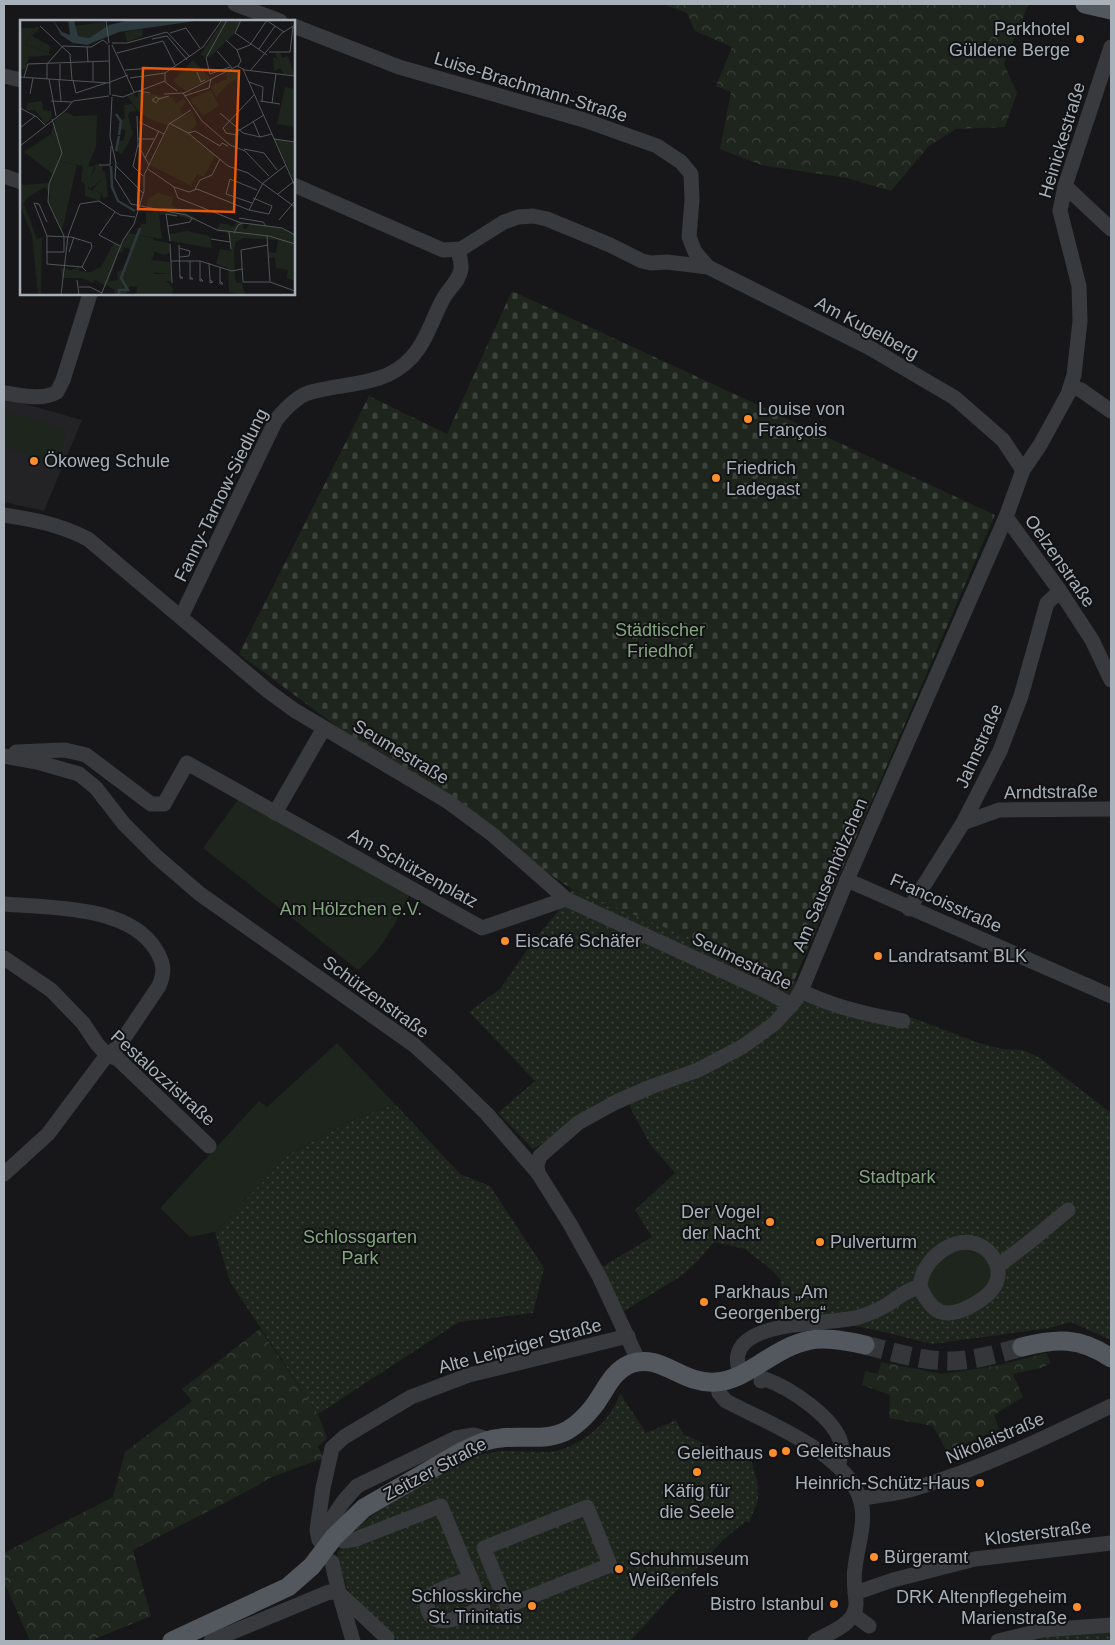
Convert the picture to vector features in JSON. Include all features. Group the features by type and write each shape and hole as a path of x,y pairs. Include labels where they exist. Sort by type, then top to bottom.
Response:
{"main road":[{"path":"1085,4 1111,10"},
{"path":"640,1362 652,1361 658,1363 691,1380 717,1382 741,1375 782,1350 810,1339 829,1339 866,1345"},
{"path":"1022,1347 1065,1340 1091,1346 1111,1358"},
{"name":"Zeitzer Straße","path":"172,1641 288,1587 330,1549 364,1508 462,1452 490,1440 541,1438 568,1430 588,1414 617,1373 629,1365 640,1362"}],"street":[{"path":"235,4 277,20"},
{"name":"Luise-Brachmann-Straße","path":"295,26 399,67 584,120 657,146 681,162 691,174 692,200 689,237"},
{"name":"Heinickestraße","path":"1024,470 1072,387 1080,321 1079,286 1060,211 1065,186 1111,47"},
{"path":"4,76 20,80"},
{"path":"4,176 20,182"},
{"path":"295,186 443,250 458,250"},
{"path":"1065,186 1111,229"},
{"name":"Am Kugelberg","path":"458,250 504,222 518,217 533,216 547,219 610,245 642,261 708,267 870,348 955,398 1003,440 1024,470"},
{"path":"667,262 682,250 689,237"},
{"path":"689,237 695,252 708,267"},
{"name":"Fanny-Tarnow-Siedlung","path":"181,617 276,420 288,405 306,394 366,383 388,376 411,358 426,336 443,299 458,278 461,268 458,250"},
{"path":"4,392 46,397 57,392 63,380 90,295"},
{"path":"1072,387 1081,390 1111,411"},
{"name":"Am Sausenhölzchen","path":"538,1173 537,1165 540,1156 578,1123 616,1102 698,1070 742,1047 774,1024 792,1005 801,991 1006,517 1024,470"},
{"name":"Seumestraße","path":"4,515 41,520 66,528 88,539 268,691 294,710 447,801 493,835 566,900 764,990 792,1005"},
{"name":"Oelzenstraße","path":"1006,517 1060,591 1092,640 1111,680"},
{"name":"Jahnstraße","path":"909,909 963,824 1000,751 1022,696 1047,604 1060,591"},
{"path":"275,813 324,728"},
{"name":"Am Schützenplatz","path":"4,754 65,750 86,755 151,804 164,804 187,763 482,928 566,900"},
{"name":"Schützenstraße","path":"4,754 79,774 96,788 124,824 150,850 200,894 414,1045 487,1114 538,1173 574,1231 599,1276 640,1362"},
{"name":"Arndtstraße","path":"963,824 999,810 1111,809"},
{"name":"Francoisstraße","path":"848,880 909,909 1111,996"},
{"path":"4,904 94,912 124,922 153,945 159,956 164,976 118,1046 107,1055 48,1134 4,1174"},
{"name":"Pestalozzistraße","path":"4,958 51,990 83,1023 107,1055 118,1059 209,1146"},
{"path":"801,991 818,1000 870,1015 903,1021"},
{"path":"998,1266 1068,1210"},
{"path":"958,1242 969,1242 981,1246 990,1253 998,1266 998,1280 991,1291 977,1303 951,1314 940,1312 932,1306 920,1287 923,1274 932,1260 947,1247 958,1242"},
{"path":"741,1375 737,1364 739,1351 742,1344 754,1335 785,1326 834,1322 860,1317 884,1306 913,1288 920,1287"},
{"name":"Alte Leipziger Straße","path":"353,1641 338,1593 330,1549 319,1540 317,1530 323,1488 332,1448 344,1437 411,1397 470,1375 628,1336"},
{"path":"761,1381 765,1379 787,1388 829,1423 837,1433 842,1446 838,1466"},
{"path":"717,1382 719,1393 726,1401 792,1434 838,1466 852,1482 860,1499 863,1516 854,1568 856,1609 848,1622 815,1641"},
{"name":"Nikolaistraße","path":"860,1499 904,1492 949,1477 1039,1440 1111,1406"},
{"name":"Zeitzer Straße","path":"330,1549 343,1541 356,1539 440,1506 471,1578 484,1612 441,1621 433,1618 427,1604 428,1597 471,1578"},
{"path":"587,1507 610,1565 507,1606 484,1548 587,1507"},
{"name":"Klosterstraße","path":"854,1593 893,1580 975,1559 1111,1543"},
{"path":"211,1641 323,1594 338,1593 387,1638"},
{"path":"854,1615 869,1626"},
{"path":"999,1641 1043,1630 1111,1625"}],"shaded area":[{"name":"Ökoweg Schule","path":"4,398 82,420 44,511 4,502"}],"green space":[{"path":"662,4 1028,5 1004,64 1017,93 1005,127 956,129 929,146 891,191 847,178 761,165 720,149 731,92 716,86 732,47 695,31 687,13"},
{"name":"Städtischer Friedhof","path":"512,291 995,515 794,981 572,889 401,774 239,654 369,396 447,434"},
{"path":"5,411 67,430 56,463 4,447"},
{"name":"Am Hölzchen e.V.","path":"239,798 410,893 383,944 358,970 203,848"},
{"name":"Stadtpark","path":"572,889 843,1001 910,1017 979,1043 1002,1049 1023,1050 1040,1058 1111,1113 1111,1340 1071,1322 1050,1328 932,1344 880,1331 788,1313 778,1310 781,1280 773,1271 745,1249 714,1242 695,1264 678,1278 624,1311 602,1267 652,1237 635,1210 675,1173 650,1144 632,1111 625,1092 533,1149 498,1113 535,1081 469,1012 501,988 533,941 556,914"},
{"path":"337,1043 395,1104 350,1121 288,1155 215,1232 190,1237 160,1208 259,1101 267,1107"},
{"name":"Schlossgarten Park","path":"395,1104 460,1174 490,1186 544,1268 533,1313 459,1322 318,1414 230,1282 215,1232 288,1155 350,1121"},
{"path":"313,1225 320,1228 323,1235 320,1242 313,1245 306,1242 303,1235 306,1228"},
{"path":"974,1249 989,1261 992,1278 972,1297 947,1307 933,1296 927,1285 927,1280 937,1264 954,1250"},
{"path":"260,1329 318,1414 327,1438 318,1447 324,1458 269,1478 259,1485 133,1550 151,1616 90,1641 30,1641 4,1582 4,1553 113,1497 125,1452 192,1401 182,1389"},
{"path":"1046,1353 1051,1363 1041,1368 1013,1374 1023,1397 994,1415 999,1429 947,1452 933,1426 889,1418 890,1395 862,1385 865,1371 878,1374 881,1362 942,1374 995,1366"},
{"path":"620,1393 646,1433 676,1420 683,1434 738,1460 751,1460 757,1480 758,1500 749,1523 746,1521 723,1540 630,1641 398,1641 354,1598 346,1586 337,1553 360,1525 374,1514 424,1484 479,1455 501,1451 550,1452 572,1445 593,1432 602,1423 616,1403"},
{"path":"1111,1630 1111,1641 1041,1641 1040,1638"}],"tunnel":[{"path":"865,1345 918,1358 939,1361 959,1361 977,1358 1022,1347"}],"place":[{"name":"Parkhotel Güldene Berge","path":"1080,39"},
{"name":"Louise von François","path":"748,419"},
{"name":"Ökoweg Schule","path":"34,461"},
{"name":"Friedrich Ladegast","path":"716,478"},
{"name":"Eiscafé Schäfer","path":"505,941"},
{"name":"Landratsamt BLK","path":"878,956"},
{"name":"Der Vogel der Nacht","path":"770,1222"},
{"name":"Pulverturm","path":"820,1242"},
{"name":"Parkhaus „Am Georgenberg“","path":"704,1302"},
{"name":"Geleitshaus","path":"786,1451"},
{"name":"Geleithaus","path":"773,1453"},
{"name":"Käfig für die Seele","path":"697,1472"},
{"name":"Heinrich-Schütz-Haus","path":"980,1483"},
{"name":"Bürgeramt","path":"874,1557"},
{"name":"Schuhmuseum Weißenfels","path":"619,1569"},
{"name":"Bistro Istanbul","path":"834,1604"},
{"name":"Schlosskirche St. Trinitatis","path":"532,1606"},
{"name":"DRK Altenpflegeheim Marienstraße","path":"1077,1607"}]}
